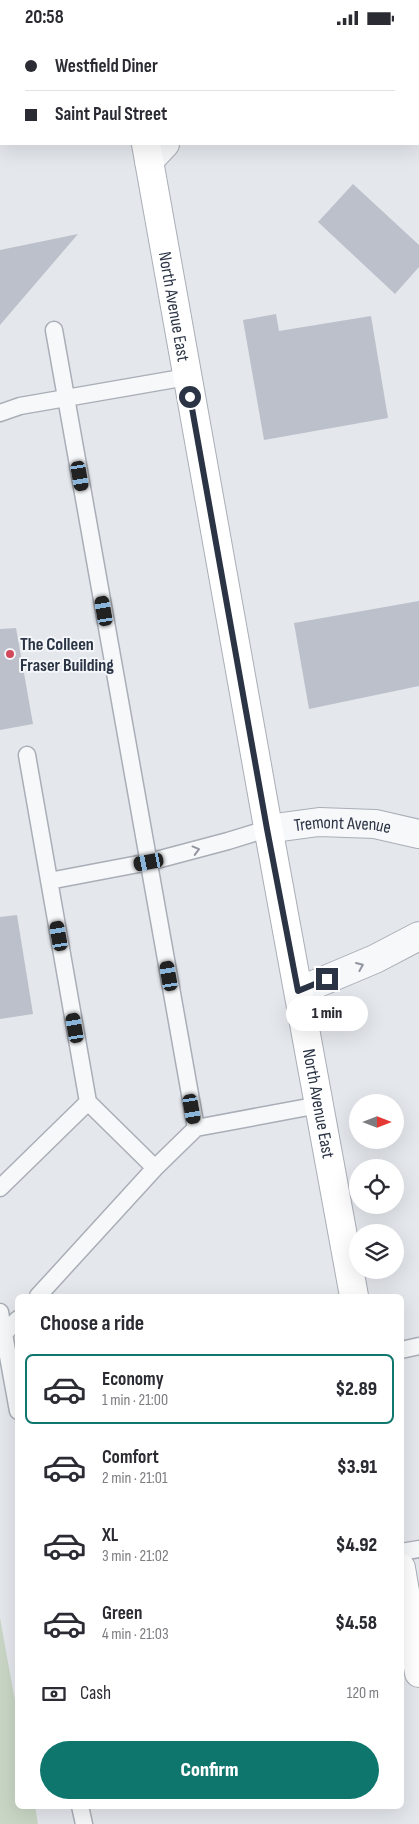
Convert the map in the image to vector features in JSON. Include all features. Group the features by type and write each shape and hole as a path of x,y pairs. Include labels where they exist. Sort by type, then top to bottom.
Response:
{"main road":[{"name":"North Avenue East","path":"153,150 187,377 267,829 354,1294"},
{"path":"404,1606 405,1618 419,1673"}],"street":[{"name":"Tremont Avenue","path":"267,829 319,822 375,823 419,833"},
{"path":"298,991 375,959 419,936"}],"lane":[{"path":"54,330 196,1128"},
{"path":"0,413 20,406 187,377"},
{"path":"27,755 88,1102 155,1167"},
{"path":"49,881 149,862 267,829"},
{"path":"0,1188 88,1102"},
{"path":"40,1294 155,1167 196,1128 319,1105"},
{"path":"0,1312 15,1394"},
{"path":"4,1334 15,1322"},
{"path":"404,1349 419,1346"},
{"path":"404,1552 419,1549"},
{"path":"81,1809 84,1824"}],"green space":[{"path":"0,1618 15,1701 15,1809 36,1809 38,1824 0,1824"}],"building":[{"path":"353,184 419,245 419,267 395,294 318,222"},
{"path":"78,234 0,325 0,250"},
{"path":"276,314 279,331 371,316 388,418 264,440 243,320"},
{"path":"419,601 419,686 309,709 294,623"},
{"name":"The Colleen Fraser Building","path":"16,628 33,724 0,730 0,629"},
{"path":"17,915 33,1014 0,1019 0,917"}],"place":[{"name":"The Colleen Fraser Building","path":"10,654"}],"route":[{"path":"190,397 267,829 298,991 327,979"}]}
